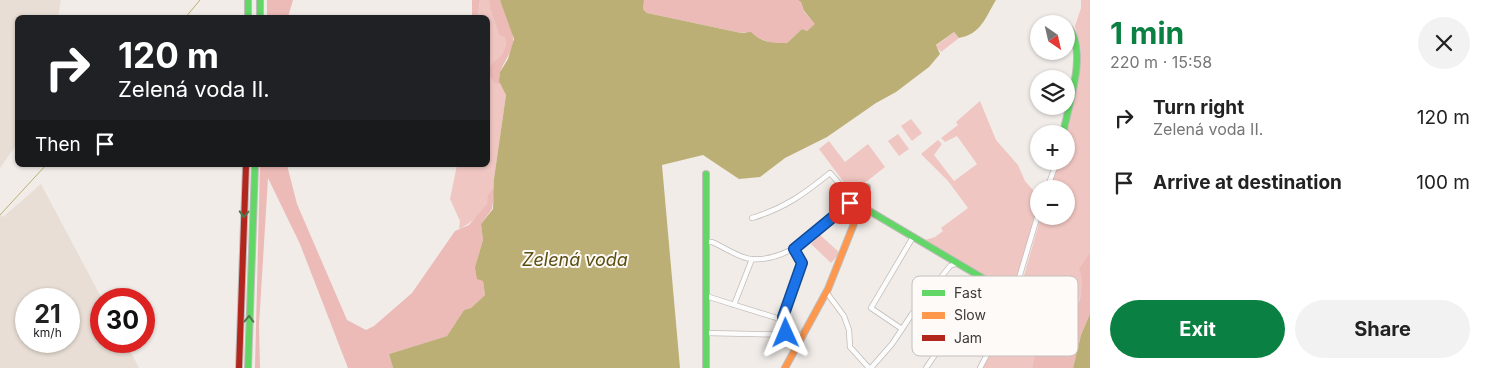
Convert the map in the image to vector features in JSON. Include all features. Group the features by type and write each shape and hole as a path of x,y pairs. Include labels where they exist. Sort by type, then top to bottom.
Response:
{"main road":[{"path":"248,0 248,15"},
{"path":"260,0 260,15"},
{"path":"1065,125 1077,61 1078,45 1075,36"},
{"path":"239,368 246,167"},
{"path":"248,368 255,167"},
{"path":"706,174 706,368"},
{"path":"785,368 827,293 844,256 867,187"},
{"path":"861,207 979,276"}],"street":[{"path":"752,218 777,210 790,203 830,173 851,201 861,207"},
{"path":"707,242 712,242 752,259 769,257 794,249 867,187"},
{"path":"1019,276 1035,225"},
{"path":"902,329 871,308 912,237"},
{"path":"786,333 783,320 802,263 794,249"},
{"path":"950,258 950,266"},
{"path":"734,305 752,259"},
{"path":"942,276 950,266 958,263"},
{"path":"827,293 844,316 849,330 850,347 870,368 912,316"},
{"path":"706,296 783,320"},
{"path":"706,333 786,333 804,335"},
{"path":"926,368 934,356"},
{"path":"980,368 986,356"},
{"path":"706,368 711,368"}],"shaded area":[{"path":"0,0 61,0 58,15 15,15 15,147 0,168"},
{"path":"267,0 293,0 289,15 267,15"},
{"path":"472,0 480,0 478,15 472,15"},
{"path":"480,0 489,0 498,34 505,38 505,54 496,61 490,70 490,15 478,15"},
{"path":"489,0 500,0 509,20 513,37 512,48 501,69 500,80 502,85 494,83 490,76 490,67 504,51 505,38 498,34"},
{"path":"644,0 798,0 801,2 804,12 816,24 807,31 802,29 787,43 773,44 745,32 741,33 647,13 643,9"},
{"path":"1081,0 1090,0 1090,253 1078,302 1078,276 1024,276 1038,225 1075,225 1075,180 1053,180 1055,170 1075,170 1075,125 1067,125 1069,115 1075,115 1075,82 1081,50 1075,26 1081,8"},
{"path":"954,32 959,38 941,52 936,46"},
{"path":"490,76 494,83 502,85 506,95 494,179 495,186 482,211 459,229 460,221 450,199 457,167 490,167"},
{"path":"980,101 996,140 1018,165 1025,181 1030,187 1030,225 1033,225 1018,276 983,276 925,240 935,237 943,231 941,228 968,208 948,181 921,154 938,140 942,144 934,155 954,181 977,164 957,136 945,142 941,138 958,125 956,122"},
{"path":"911,119 922,133 912,141 901,126"},
{"path":"898,134 909,149 899,156 888,141"},
{"path":"829,141 845,162 868,144 885,167 852,193 819,149"},
{"path":"260,167 288,167 297,204 347,320 366,330 374,326 412,293 455,231 469,225 487,204 488,195 495,186 492,209 481,224 483,240 475,267 483,281 485,295 471,308 464,310 447,336 389,354 393,368 348,368 300,244 268,178 259,325 260,368 255,368"},
{"path":"41,184 96,288 90,288 90,353 131,353 139,368 0,368 0,215 3,217"},
{"path":"820,235 840,253 831,263 811,244"},
{"path":"1090,253 1090,314 1078,347 1078,305 1082,285 1079,269"},
{"path":"984,356 1035,356 1032,368 977,368"},
{"path":"1035,356 1076,356 1073,368 1032,368"}],"water":[{"name":"Zelená voda","path":"500,0 644,0 643,9 647,13 741,33 751,32 764,40 787,43 802,29 807,31 815,24 798,0 996,0 982,24 973,33 959,38 954,32 936,45 940,54 929,67 896,92 876,103 827,137 785,158 760,177 739,179 703,155 662,165 680,368 393,368 389,354 447,336 464,310 471,308 485,295 483,281 477,279 475,267 483,240 481,224 493,209 494,179 506,95 499,81 500,72 508,59 514,39"},
{"path":"1090,314 1090,368 1073,368 1076,356 1078,356 1081,335"}],"waterway":[{"path":"188,15 200,0"},
{"path":"0,215 44,167"}],"traffic: fast":[{"path":"248,0 248,15"},
{"path":"260,0 260,15"},
{"path":"1065,125 1077,65 1075,42"},
{"path":"248,368 255,167"},
{"path":"706,174 706,368"},
{"path":"867,187 861,206 979,276"}],"traffic: slow":[{"path":"785,368 828,289 861,206"}],"traffic: jam":[{"path":"239,368 246,167"}],"route":[{"path":"786,333 783,317 802,263 794,249 850,203"}]}
